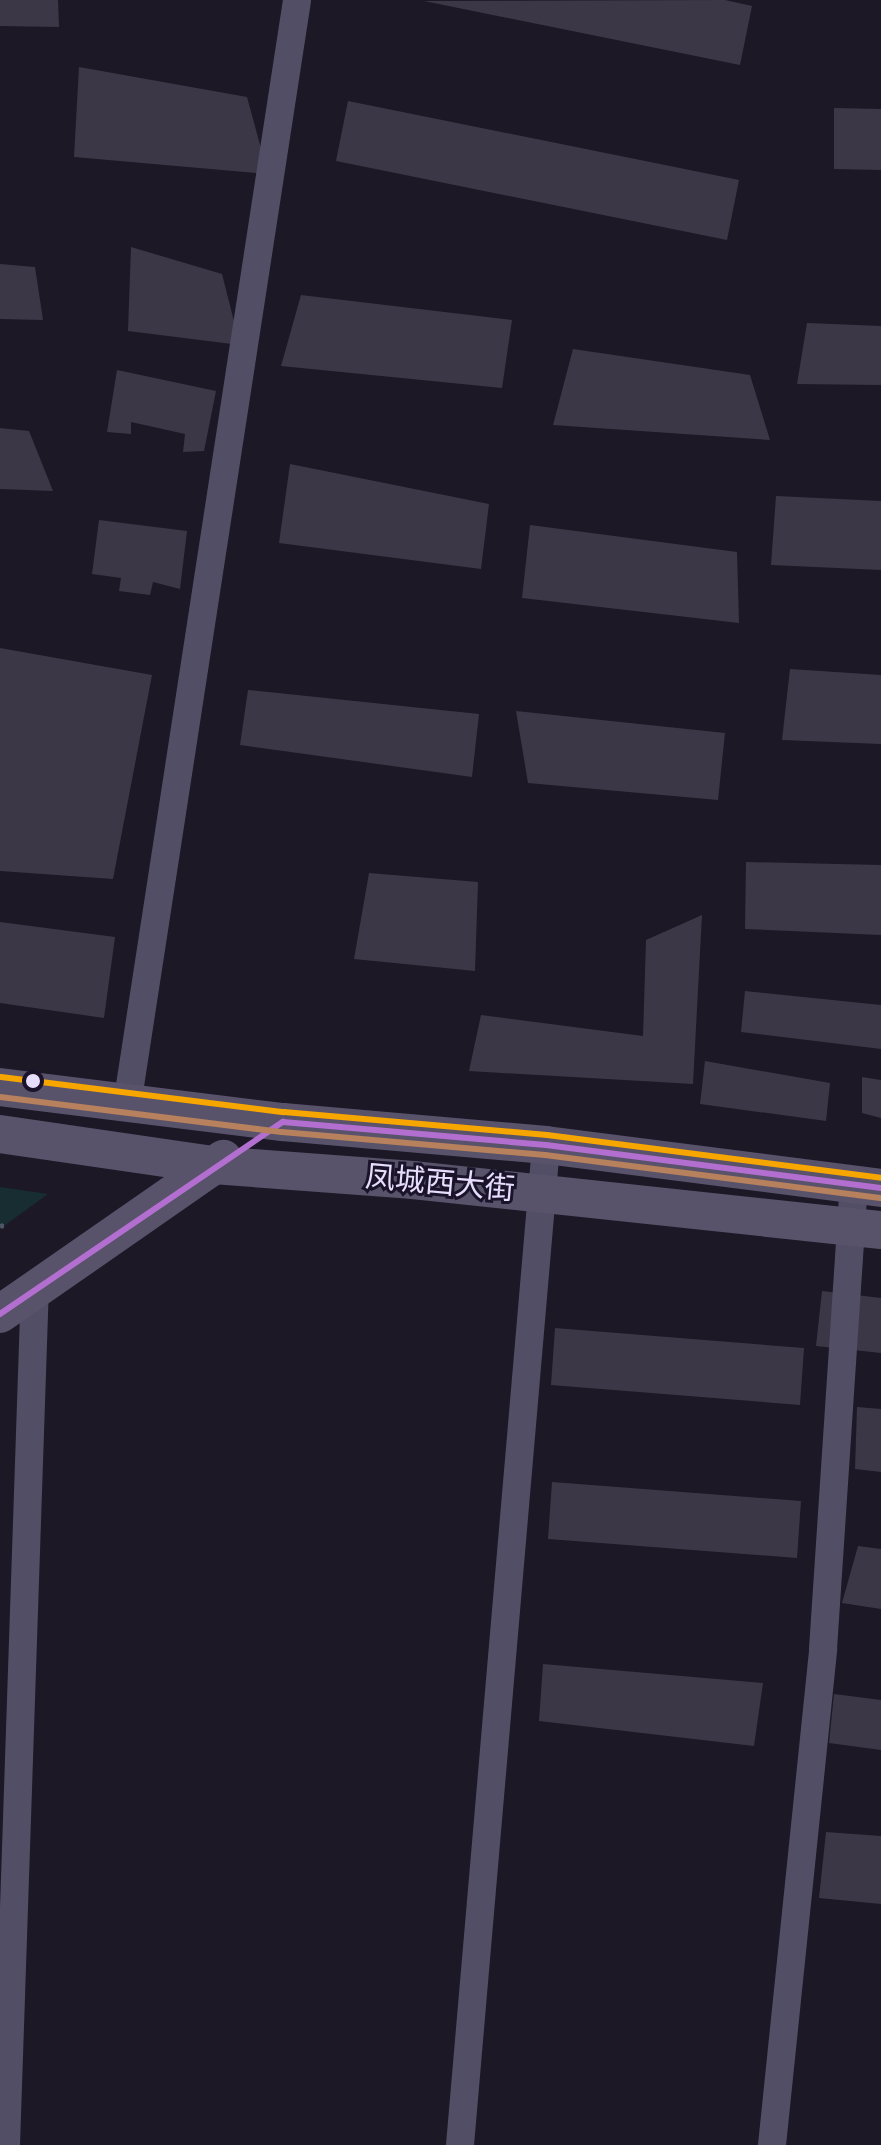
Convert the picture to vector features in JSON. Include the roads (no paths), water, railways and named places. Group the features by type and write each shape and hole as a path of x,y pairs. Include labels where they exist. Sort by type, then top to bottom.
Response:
{"main road":[{"name":"凤城西大街","path":"0,1087 283,1122 546,1145 867,1187"},
{"path":"0,1314 35,1285 213,1165 283,1122"},
{"name":"凤城西大街","path":"0,1134 213,1165 542,1193 866,1228"}],"street":[{"path":"127,1105 297,0"},
{"path":"460,2145 546,1145"},
{"path":"772,2145 866,1228 867,1187"},
{"path":"6,2145 35,1285"}]}
